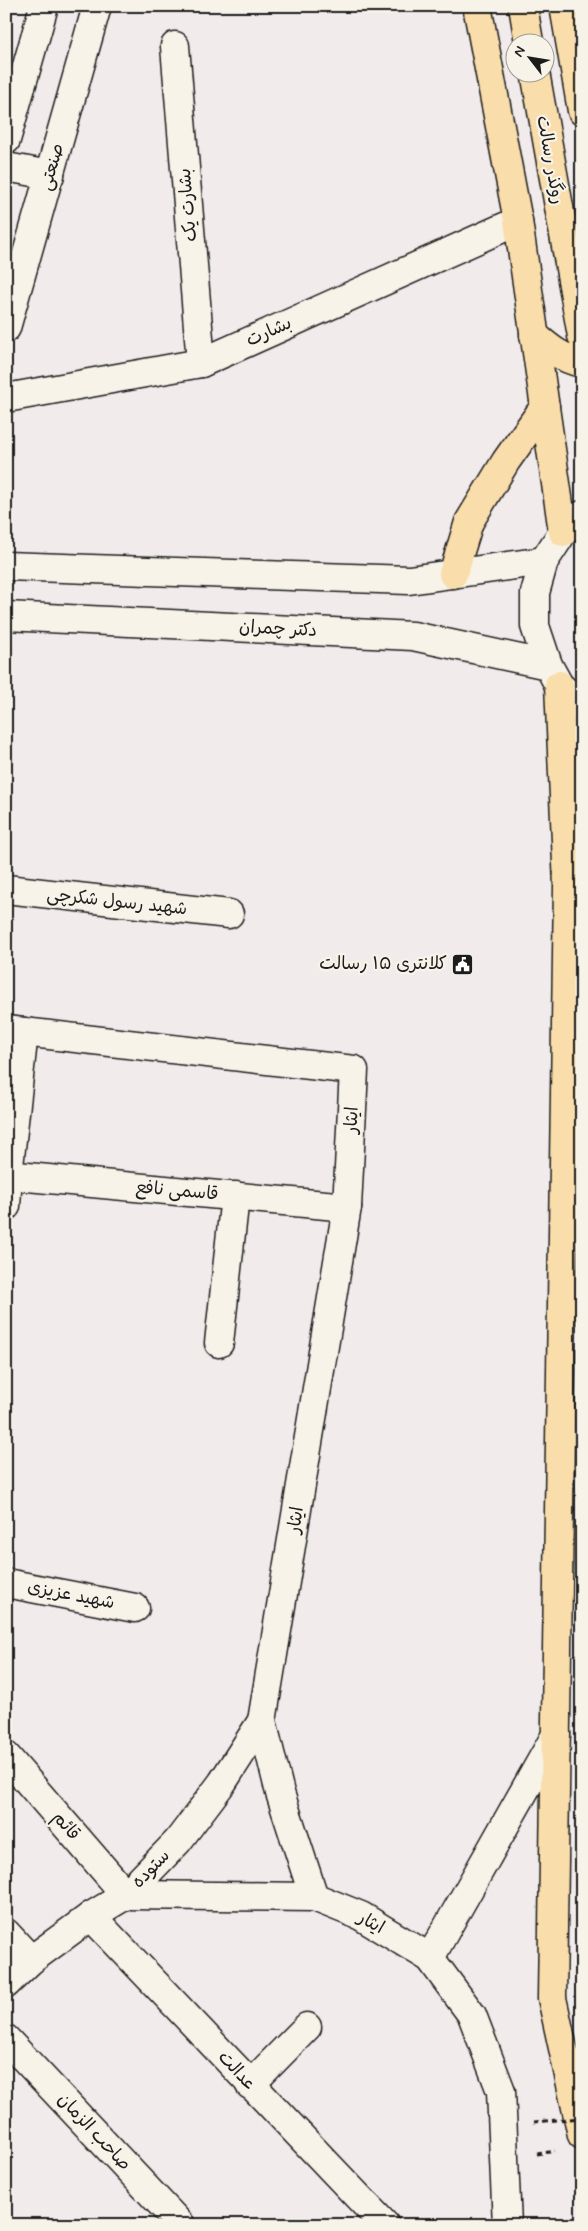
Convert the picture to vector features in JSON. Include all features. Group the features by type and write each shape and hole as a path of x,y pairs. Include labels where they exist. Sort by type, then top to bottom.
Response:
{"highway":[{"path":"478,6 518,221 545,406 572,524"},
{"path":"523,6 527,32"},
{"path":"564,6 582,111"},
{"name":"روگذر رسالت","path":"537,82 582,336"},
{"path":"534,335 552,351 569,360 582,363"},
{"path":"452,574 469,522 506,461 545,406"},
{"path":"554,675 575,881 552,1998 582,2135"}],"street":[{"path":"6,140 44,6"},
{"name":"صنعتی","path":"6,328 97,6"},
{"name":"بشارت یک","path":"175,46 201,362"},
{"path":"6,167 50,175"},
{"name":"بشارت","path":"6,398 201,362 518,221"},
{"path":"572,524 544,561 535,593 535,626 554,675 582,707"},
{"path":"6,566 409,580 544,561"},
{"name":"دکتر چمران","path":"6,616 413,636 554,675"},
{"name":"شهید رسول شکرچی","path":"6,889 228,914"},
{"path":"6,1206 15,1031"},
{"name":"ایثار","path":"15,1031 354,1070 348,1207 262,1721 280,1793 314,1897 361,1916 430,1958 472,2015 501,2091 507,2225"},
{"name":"قاسمی نافع","path":"7,1175 348,1207"},
{"path":"219,1343 235,1196"},
{"name":"شهید عزیزی","path":"6,1582 135,1608"},
{"name":"ستوده","path":"6,1984 31,1960 91,1916 126,1895 178,1841 222,1783 262,1721"},
{"path":"430,1958 556,1735"},
{"name":"قائم","path":"6,1756 126,1895"},
{"path":"126,1895 314,1897"},
{"name":"عدالت","path":"91,1916 385,2225"},
{"path":"6,1933 31,1960"},
{"path":"250,2085 307,2027"},
{"name":"صاحب الزمان","path":"6,2039 181,2225"}],"path":[{"path":"534,2122 582,2118"}],"place":[{"name":"کلانتری ۱۵ رسالت","path":"463,964"}]}
